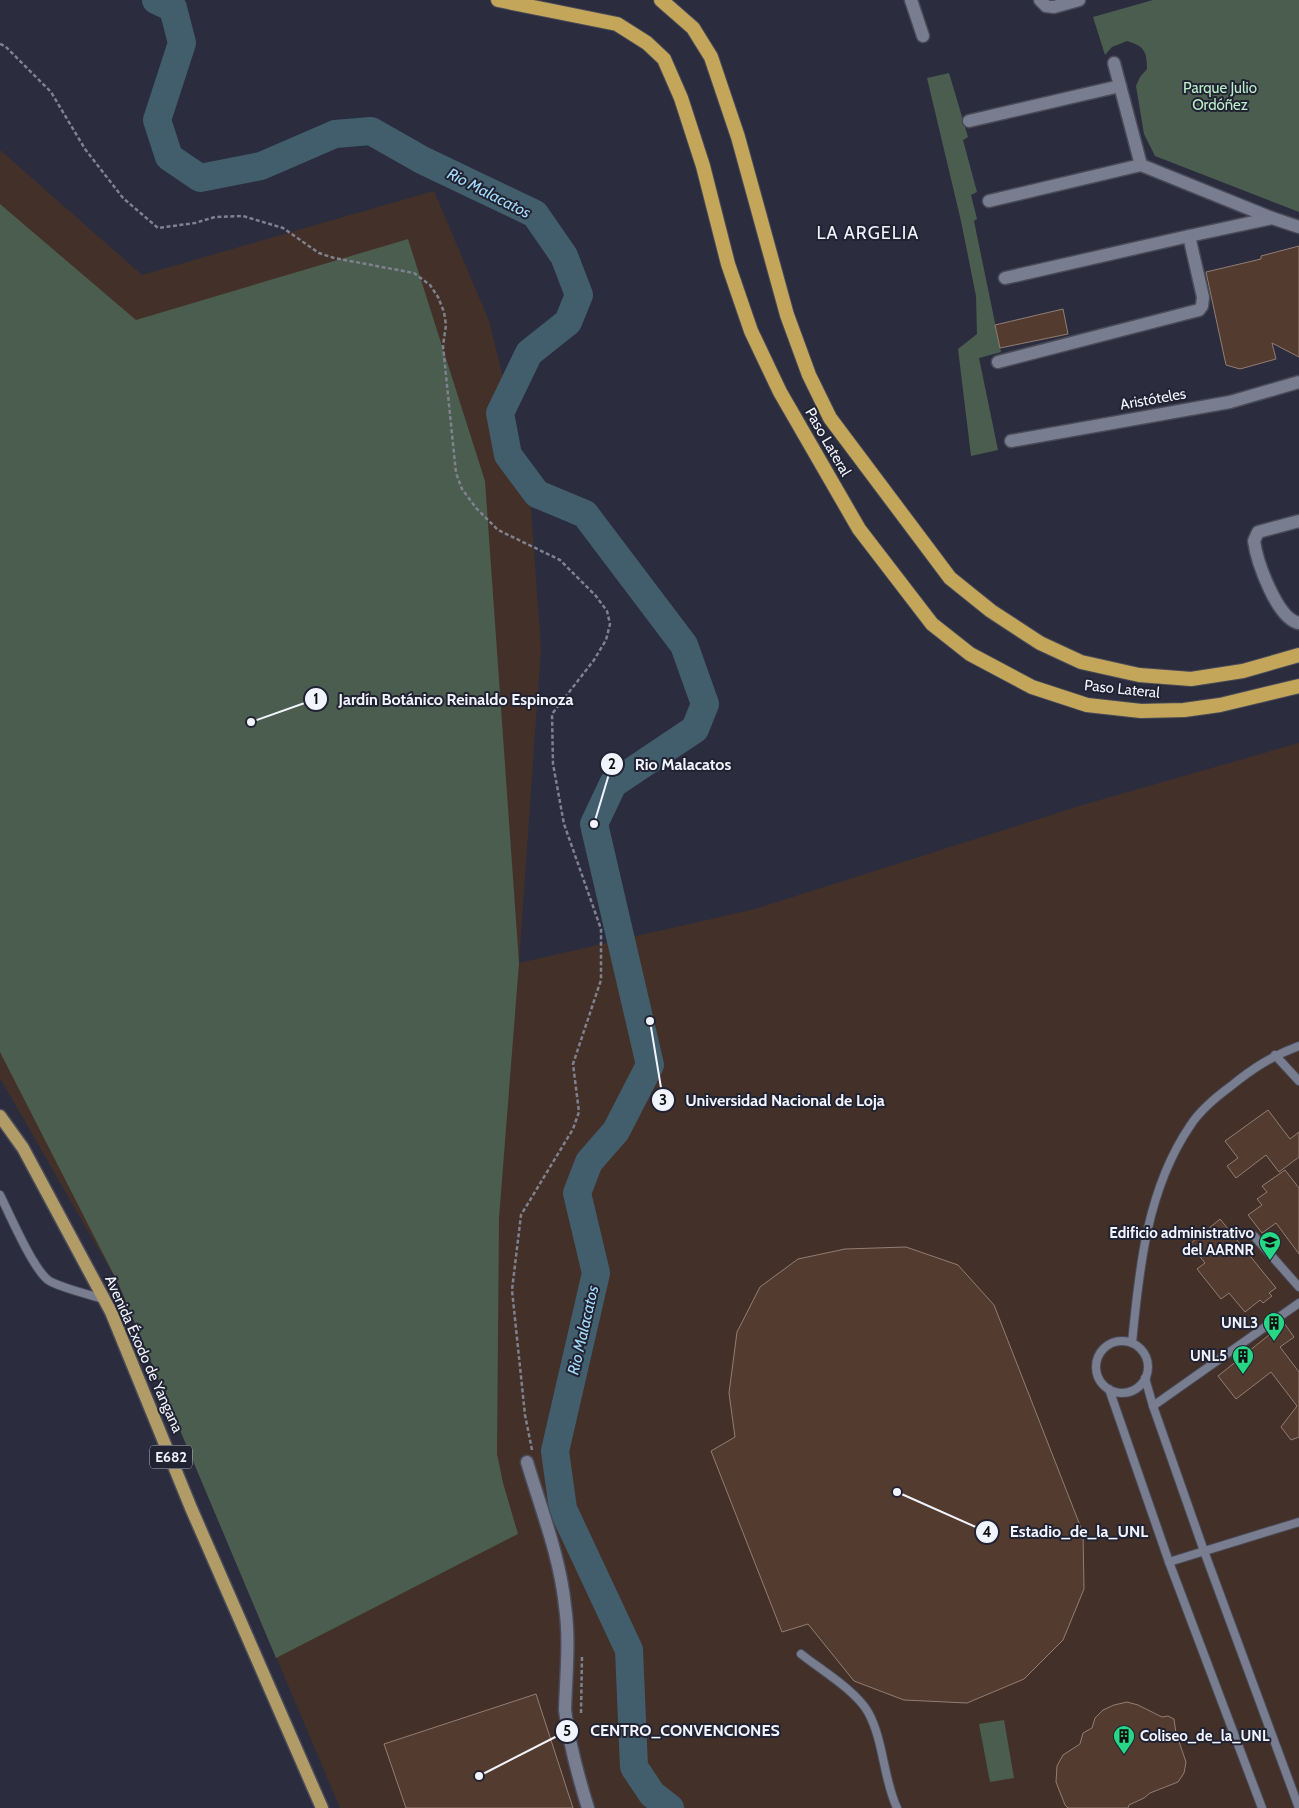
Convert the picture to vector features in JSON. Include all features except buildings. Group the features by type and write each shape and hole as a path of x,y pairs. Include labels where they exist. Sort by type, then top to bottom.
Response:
{"highway":[{"name":"Paso Lateral","path":"498,0 617,24 647,43 664,59 682,98 703,166 728,264 750,331 780,392 860,529 932,624 970,654 1032,687 1088,705 1141,710 1184,710 1220,705 1299,686"},
{"name":"Paso Lateral","path":"661,0 693,28 711,57 738,137 787,315 809,376 830,418 950,578 991,612 1040,643 1081,662 1139,675 1191,679 1243,671 1299,654"}],"main road":[{"name":"Avenida Éxodo de Yangana","path":"0,1116 23,1148 111,1312 191,1508 322,1808"}],"street":[{"path":"911,0 923,36"},
{"path":"1040,0 1046,6 1079,0"},
{"path":"1114,63 1141,165"},
{"path":"969,122 1120,86"},
{"path":"989,201 1141,165 1299,227"},
{"path":"1005,278 1272,218"},
{"path":"998,362 1199,310 1203,302 1189,236"},
{"name":"Aristóteles","path":"1012,441 1230,402 1299,382"},
{"path":"1299,521 1258,532 1254,542 1258,559 1276,603 1284,614 1294,622 1299,622"},
{"path":"530,1457 558,1568 565,1605 567,1629 566,1721 576,1773 588,1808"}],"lane":[{"path":"1132,1343 1136,1299 1152,1211 1164,1172 1190,1124 1215,1099 1250,1070 1276,1055 1299,1046"},
{"path":"1276,1055 1299,1081"},
{"path":"0,1195 41,1272 50,1281 104,1299"},
{"path":"1254,1236 1299,1287"},
{"path":"1153,1406 1299,1303"},
{"path":"1124,1341 1139,1347 1145,1354 1148,1362 1146,1378 1142,1384 1130,1392 1116,1392 1110,1389 1103,1384 1096,1368 1101,1352 1115,1342 1124,1341"},
{"path":"1146,1378 1153,1406 1296,1807"},
{"path":"1110,1389 1169,1562 1262,1808"},
{"path":"1169,1562 1299,1522"},
{"path":"801,1654 855,1697 868,1712 897,1808"}],"path":[{"path":"0,44 5,46 51,92 86,148 123,198 158,228 195,223 214,217 243,216 283,228 319,253 334,258 414,274 430,286 438,297 444,312 446,325 443,346 456,473 462,490 476,508 498,530 560,560 596,596 607,611 610,624 606,640 594,660 552,714 553,764 564,824 601,929 601,980 573,1064 579,1112 573,1128 521,1215 512,1290 530,1457"},
{"path":"580,1715 582,1651"}],"shaded area":[{"path":"0,150 142,275 434,191 489,321 529,482 541,648 519,963 755,909 1086,804 1299,743 1299,1808 340,1808 118,1283 0,1078"}],"green space":[{"name":"Parque Julio Ordóñez","path":"1153,0 1299,0 1299,212 1155,156 1144,134 1136,86 1140,77 1147,69 1145,54 1141,47 1127,41 1112,47 1105,55 1093,17"},
{"path":"949,73 968,137 963,140 977,192 971,195 977,219 974,221 1001,352 979,358 998,450 971,456 958,349 977,334 976,296 961,221 927,78"},
{"path":"0,204 136,320 408,239 485,481 519,963 499,1218 497,1454 503,1483 518,1534 276,1658 118,1283 0,1052"},
{"path":"1004,1720 1014,1778 990,1782 979,1724"}],"waterway":[{"name":"Rio Malacatos","path":"156,0 173,8 182,43 157,120 169,157 200,178 261,166 335,134 371,131 422,160 535,214 564,256 579,295 568,322 529,353 500,413 508,455 537,494 585,514 684,645 705,704 695,729 613,784 594,824 650,1065 616,1131 589,1162 577,1193 596,1273 555,1451 563,1509 629,1650 634,1767 652,1794 670,1808"}],"place":[{"name":"Jardín Botánico Reinaldo Espinoza","path":"251,722"},
{"name":"Rio Malacatos","path":"594,824"},
{"name":"Universidad Nacional de Loja","path":"650,1021"},
{"name":"Edificio administrativo del AARNR","path":"1270,1261"},
{"name":"UNL3","path":"1274,1342"},
{"name":"UNL5","path":"1243,1375"},
{"name":"Estadio_de_la_UNL","path":"897,1492"},
{"name":"Coliseo_de_la_UNL","path":"1124,1755"},
{"name":"CENTRO_CONVENCIONES","path":"479,1776"}],"district":[{"name":"LA ARGELIA","path":"868,233"}]}
